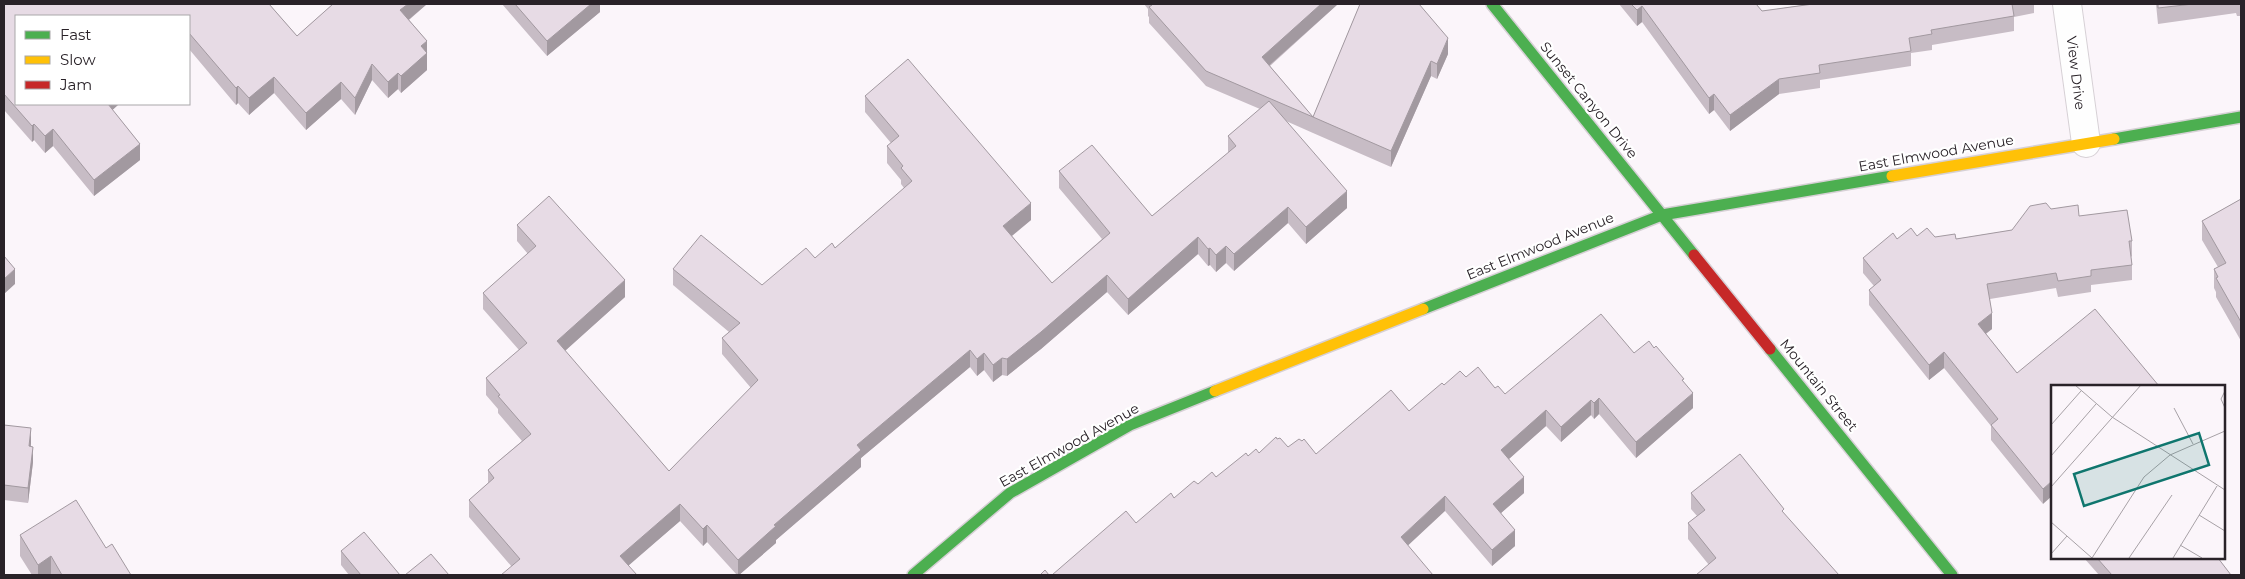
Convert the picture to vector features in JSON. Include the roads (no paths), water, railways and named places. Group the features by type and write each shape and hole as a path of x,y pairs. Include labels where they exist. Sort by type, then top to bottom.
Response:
{"street":[{"name":"Sunset Canyon Drive","path":"1492,4 1662,214"},
{"name":"View Drive","path":"2067,4 2086,143"},
{"name":"East Elmwood Avenue","path":"913,575 1010,493 1130,425 1662,214 2241,117"},
{"name":"Mountain Street","path":"1662,214 1952,575"}]}
